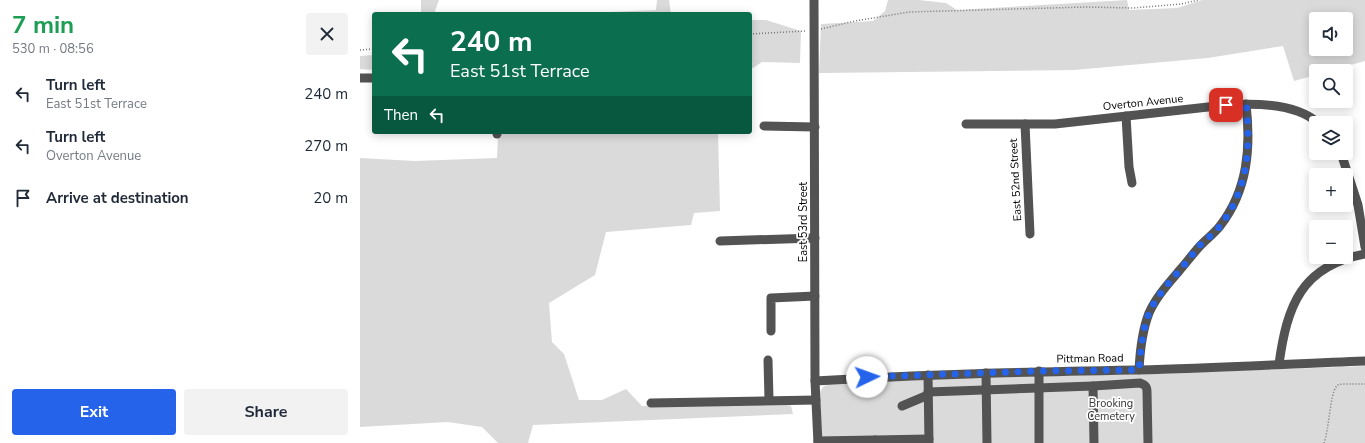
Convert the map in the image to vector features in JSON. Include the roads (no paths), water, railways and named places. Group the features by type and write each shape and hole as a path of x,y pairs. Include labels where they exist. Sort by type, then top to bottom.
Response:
{"street":[{"name":"East 53rd Street","path":"814,0 815,380 818,442"},
{"path":"360,78 372,78"},
{"path":"1139,370 1143,332 1156,299 1198,248 1219,227 1237,197 1245,171 1248,150 1249,128 1246,104"},
{"name":"Overton Avenue","path":"966,124 1056,124 1246,104 1273,106 1298,112 1309,118"},
{"path":"1126,116 1129,167 1132,183"},
{"name":"East 52nd Street","path":"1025,124 1030,234"},
{"path":"764,126 815,127"},
{"path":"1343,160 1358,205 1365,247"},
{"path":"720,241 815,238"},
{"path":"1279,364 1282,340 1287,321 1295,302 1306,285 1320,270 1330,264 1349,257 1365,254"},
{"path":"771,331 771,298 815,296"},
{"path":"768,360 769,400"},
{"name":"Pittman Road","path":"815,380 1039,371 1139,370 1365,361"},
{"path":"1039,371 1039,443"},
{"path":"986,373 987,443"},
{"path":"818,442 929,441 928,375"},
{"path":"902,406 928,394 1140,383 1145,385 1147,388 1148,443"},
{"path":"1093,386 1094,443"},
{"path":"651,402 816,400"}],"park label":[{"name":"Brooking Cemetery","path":"1111,409"}]}
